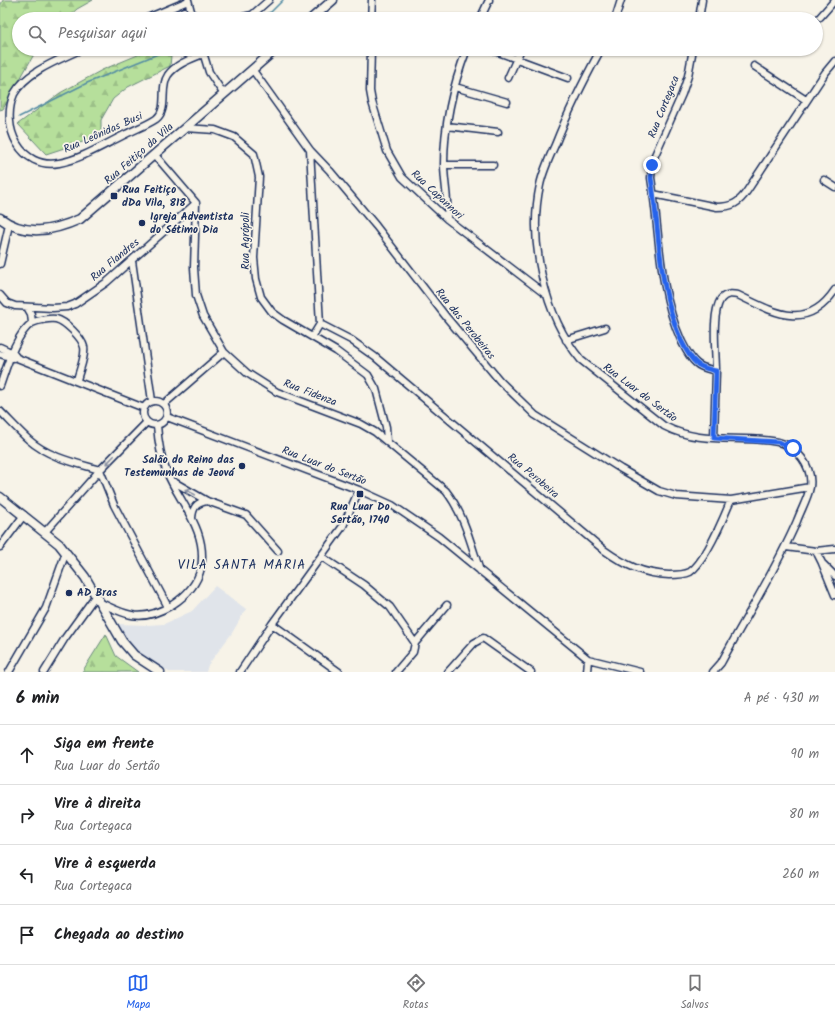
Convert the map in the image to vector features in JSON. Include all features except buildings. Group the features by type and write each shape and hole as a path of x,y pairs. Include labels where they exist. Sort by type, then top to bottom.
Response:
{"street":[{"path":"319,12 333,0"},
{"path":"371,12 372,0"},
{"path":"483,12 489,0"},
{"path":"617,12 621,0"},
{"path":"700,12 702,0"},
{"path":"823,14 835,0"},
{"path":"162,12 188,1 191,12"},
{"path":"255,12 265,2"},
{"name":"Rua Leônidas Busi","path":"68,56 38,71 22,83 13,94 8,110 6,124 9,135 16,146 35,161 59,163 84,154 156,119 162,112 167,76 178,66 196,56"},
{"name":"Rua Leônidas Busi","path":"204,56 209,72 223,94"},
{"name":"Rua Feitiço da Vila","path":"0,218 9,225 25,230 37,231 64,226 80,219 268,56"},
{"name":"Rua Capannori","path":"371,56 370,92 387,151 405,180 447,220 545,294"},
{"path":"447,220 448,202 444,165 447,126 455,87 465,56"},
{"path":"511,56 568,78"},
{"name":"Rua Luar do Sertão","path":"597,56 565,120 540,184 536,217 537,239 545,294 566,340 581,360 664,426 677,433 695,438 778,442 793,448 805,463 810,476 810,487"},
{"name":"Rua Cortegaca","path":"692,56 688,76 682,94 652,165 651,178 664,282 673,321 684,346 695,363 702,367 716,371"},
{"path":"508,78 517,58"},
{"path":"654,194 717,207 727,207 736,204 747,191 806,100 835,61"},
{"path":"754,66 806,100"},
{"name":"Rua das Perobeiras","path":"252,69 310,150 330,171 376,226 488,367 514,396 535,415 659,491 676,496 731,500 810,487"},
{"path":"455,87 507,102"},
{"path":"447,126 498,132"},
{"name":"Rua Agrópoli","path":"185,128 215,130 234,136 247,146 254,154 259,177 254,258 261,297 272,312 336,351 368,375 376,389 386,426 387,442"},
{"path":"310,150 320,324 312,337"},
{"path":"155,155 196,203"},
{"path":"444,165 493,165"},
{"path":"824,180 835,187"},
{"name":"Rua Flandres","path":"0,295 7,303 15,306 53,308 67,307 75,304 107,282 196,203"},
{"name":"Rua Fidenza","path":"196,203 194,268 196,295 202,316 224,352 247,373 277,392 361,424 387,442 446,491 453,500 464,523 480,571"},
{"path":"0,264 9,225"},
{"path":"132,261 152,401"},
{"path":"714,438 716,319 721,300 726,295 738,295 785,316 798,316 809,313 820,307 835,290"},
{"path":"27,307 31,314 32,323"},
{"path":"53,308 55,319"},
{"path":"0,386 23,333 32,323 55,319 64,324 83,345 84,352 77,380"},
{"name":"Rua Perobeira","path":"320,324 352,340 375,357 604,550 620,562 633,568 663,575 682,574 690,571 699,563 731,500"},
{"path":"566,340 605,328"},
{"path":"0,347 13,356"},
{"path":"164,404 224,352"},
{"path":"0,354 13,356 77,380 144,408"},
{"path":"157,400 164,404 167,410 167,417 163,422 157,425 147,422 143,413 144,408 152,401 157,400"},
{"path":"0,411 29,440 50,454 100,470"},
{"name":"Rua Luar do Sertão","path":"167,417 359,490 406,513 588,659 640,672"},
{"path":"45,532 100,470 147,422"},
{"path":"98,599 120,612 140,617 151,615 168,607 188,593 200,572 202,555 201,542 192,519 166,470 161,454 157,425"},
{"path":"100,470 114,505 168,607"},
{"path":"173,482 207,501 246,515 278,551"},
{"path":"712,672 721,663 786,547 810,487"},
{"path":"240,672 272,624 343,526 359,490"},
{"path":"0,497 45,532 66,552 98,599 112,626 127,647 143,661 160,672"},
{"path":"192,519 193,509 196,505 207,501"},
{"path":"0,546 24,515"},
{"path":"786,547 816,551 835,548"},
{"path":"816,551 835,595"},
{"path":"9,672 46,608 66,552"},
{"path":"322,557 364,585 390,607 415,643"},
{"path":"822,563 835,576"},
{"path":"44,672 65,638 98,599"},
{"path":"396,672 413,652 415,643 447,605"},
{"path":"272,624 339,672"},
{"path":"448,672 474,643 483,638 531,672"},
{"path":"587,672 588,659"}],"shaded area":[{"path":"215,586 246,609 232,633 208,665 206,672 169,672 133,648 116,624 164,624 192,611"}],"green space":[{"path":"3,0 93,0 74,12 12,12 12,56 33,56 3,109 0,110 0,6"},
{"path":"135,56 171,56 170,66 128,87 113,99 101,120 101,136 46,154 18,124 60,93 102,70"},
{"path":"106,634 116,656 138,672 82,672"}],"waterway":[{"path":"271,12 283,0"},
{"path":"19,117 87,83 153,56"}],"place":[{"name":"Rua Feitiço dDa Vila, 818","path":"114,196"},
{"name":"Igreja Adventista do Sétimo Dia","path":"142,223"},
{"name":"Salão do Reino das Testemunhas de Jeová","path":"242,466"},
{"name":"Rua Luar Do Sertão, 1740","path":"360,494"},
{"name":"AD Bras","path":"69,593"}],"district":[{"name":"VILA SANTA MARIA","path":"242,565"}],"route":[{"path":"652,165 651,178 664,282 673,321 684,346 695,363 702,367 716,371 714,438 778,442 793,448"}]}
